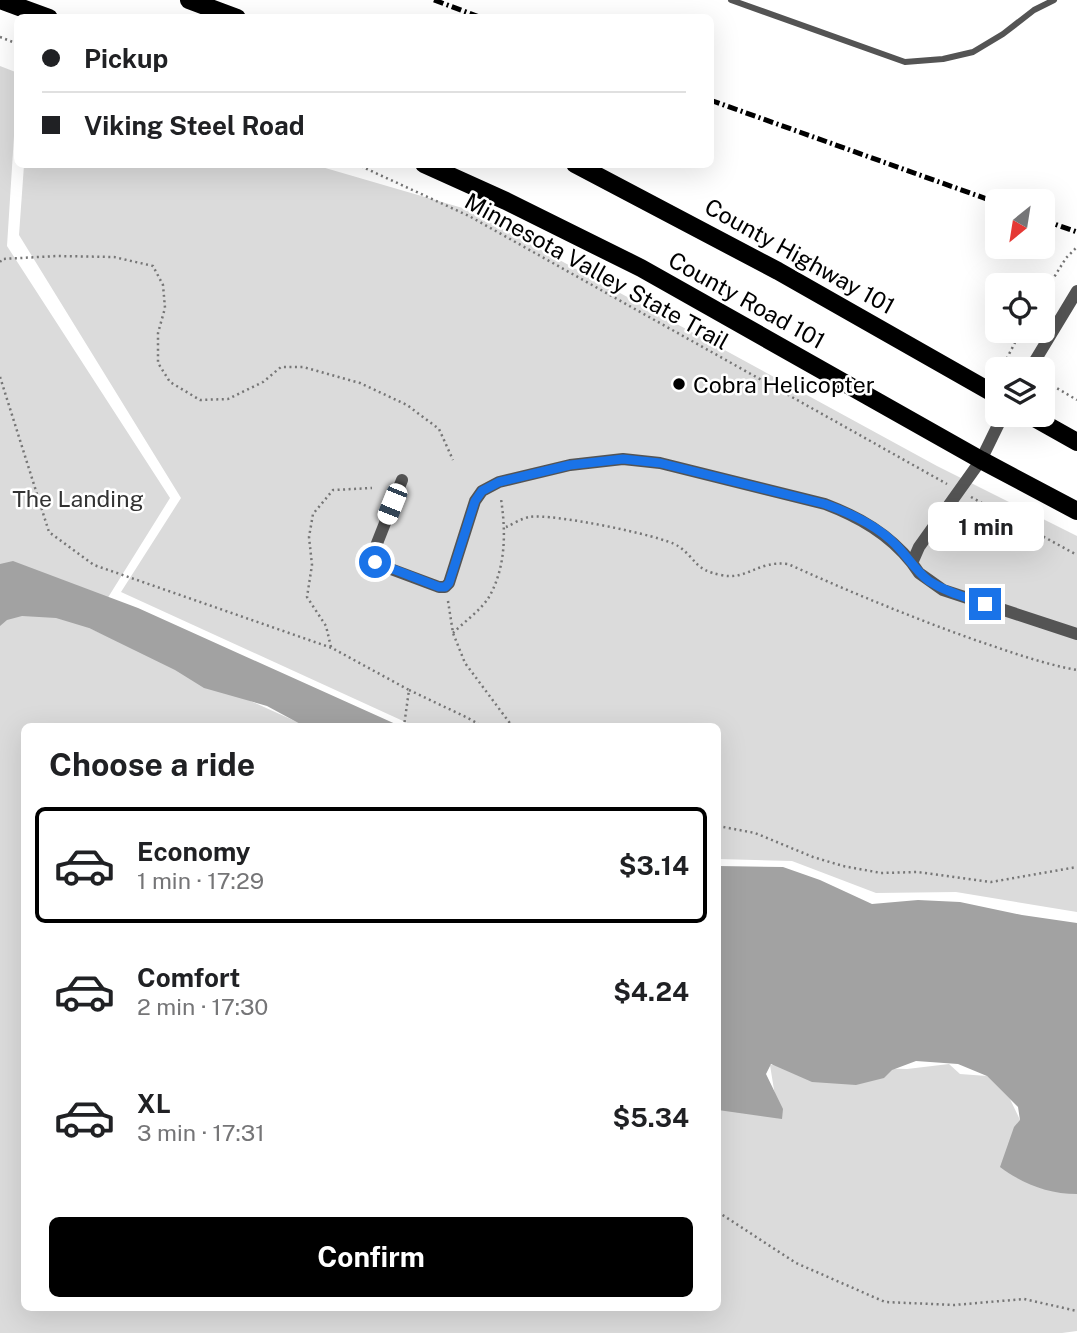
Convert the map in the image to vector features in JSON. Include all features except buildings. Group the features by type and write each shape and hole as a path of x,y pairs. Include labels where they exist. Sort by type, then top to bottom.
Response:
{"main road":[{"path":"0,0 38,14"},
{"path":"189,0 226,14"},
{"name":"County Road 101","path":"433,168 641,268 981,460 1077,511"},
{"name":"County Highway 101","path":"583,168 778,271 985,389"},
{"path":"1050,427 1077,442"}],"street":[{"path":"1038,357 1075,298"},
{"path":"912,562 919,547 981,460 997,427"},
{"path":"402,480 372,556 380,565 439,587 445,587 449,583 475,501 482,491 499,482 584,463 623,459 660,463 825,504 880,531 912,562 919,573 943,590 1077,634"}],"lane":[{"path":"731,0 905,62 943,59 973,52 1003,34 1034,10 1054,0"}],"path":[{"name":"Minnesota Valley State Trail","path":"365,168 469,216 1077,555"},
{"path":"1055,276 1077,247"},
{"path":"1,260 57,256 114,257 153,266 163,285 165,307 158,332 158,363 170,383 200,400 228,398 263,382 281,367 303,367 360,383 407,405 439,429 453,460"},
{"path":"0,377 49,532 93,565 332,648 477,723"},
{"path":"1055,387 1077,400"},
{"path":"453,632 488,598 502,559 506,527 499,482"},
{"path":"332,648 326,626 307,597 312,565 309,537 313,514 333,490 372,488"},
{"path":"506,527 531,516 642,533 678,546 706,572 734,578 774,562 788,564 868,600 943,628 1016,654 1077,670"},
{"path":"445,587 453,632 465,663 510,723"},
{"path":"405,723 409,690"},
{"path":"721,827 755,832 813,857 881,873 917,872 991,882 1077,867"},
{"path":"721,1214 796,1263 885,1302 954,1305 1024,1299 1077,1311"}],"green space":[{"name":"The Landing","path":"0,66 14,71 14,136 7,246 170,498 89,628 299,723 21,723 21,1311 721,1311 721,1094 776,1102 770,1065 907,1069 949,1064 960,1074 987,1076 1010,1099 1020,1120 1077,1189 1077,1331 0,1333"},
{"path":"24,168 325,168 466,209 937,466 1077,536 1077,912 956,892 876,893 792,861 721,859 721,723 407,723 121,592 181,498 19,235"}],"shaded area":[{"path":"13,561 138,608 393,723 298,723 267,706 204,688 175,670 89,628 56,618 22,616 7,620 0,626 0,564"},
{"path":"721,866 783,867 820,880 872,904 918,900 960,902 1077,923 1077,1194 1036,1187 1000,1167 1014,1127 1020,1120 1018,1107 987,1076 958,1064 916,1061 892,1070 884,1078 856,1085 812,1082 771,1064 766,1074 783,1109 782,1119 721,1110"}],"railway":[{"path":"434,0 471,14"},
{"path":"714,101 985,198"},
{"path":"1055,224 1077,232"}],"place":[{"name":"Cobra Helicopter","path":"679,384"}],"route":[{"path":"375,562 445,587 449,583 475,501 482,491 499,482 570,465 623,459 642,460 825,504 843,511 880,531 904,553 919,573 943,590 985,604"}]}
